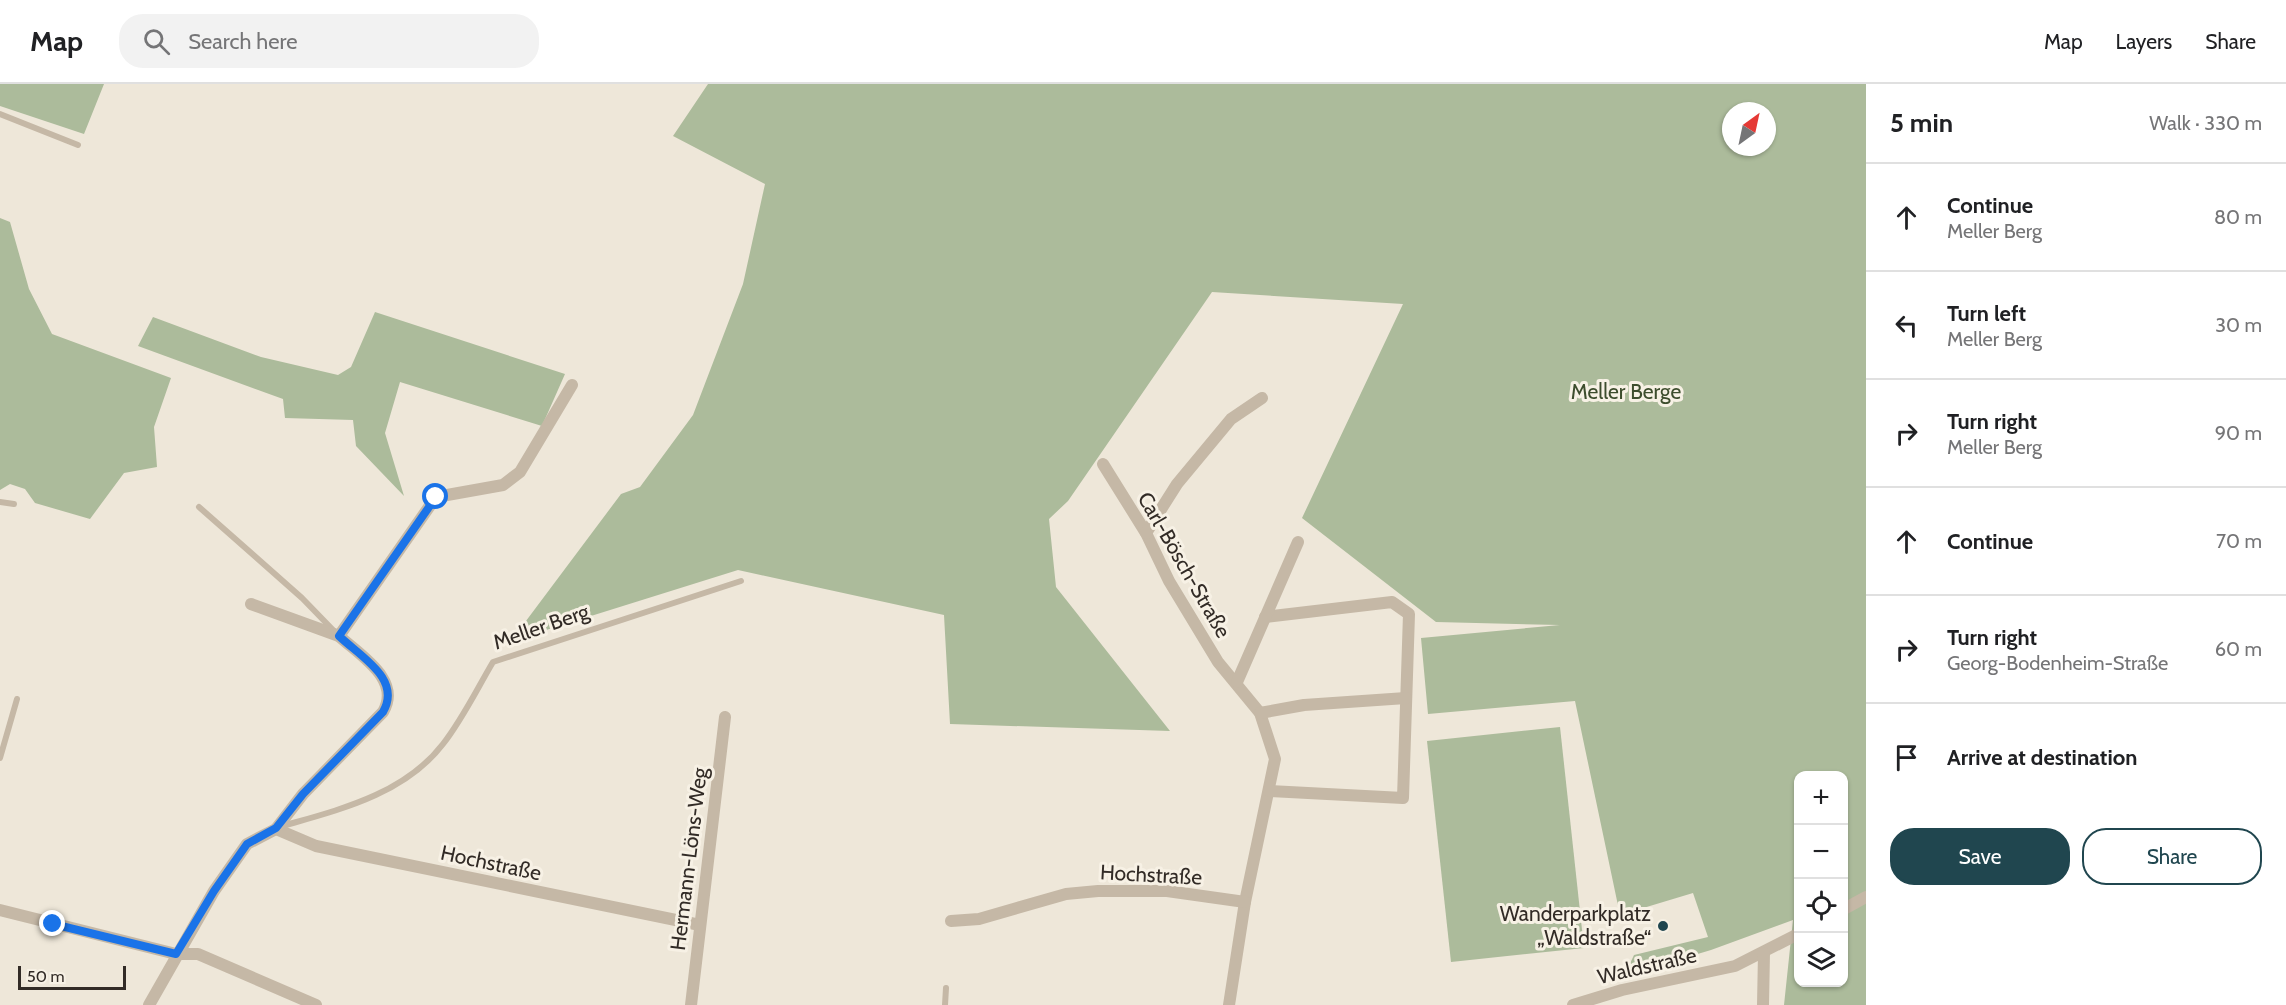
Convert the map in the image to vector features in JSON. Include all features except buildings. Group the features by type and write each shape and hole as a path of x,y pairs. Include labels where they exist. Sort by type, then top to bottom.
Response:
{"street":[{"path":"339,636 436,497 502,485 520,472 572,385"},
{"path":"1146,533 1177,484 1230,419 1262,399"},
{"name":"Carl-Bösch-Straße","path":"1103,464 1146,533 1201,636 1218,662 1237,682 1260,713 1275,759 1245,902 1229,1005"},
{"name":"Carl-Bösch-Straße","path":"1237,682 1298,542"},
{"name":"Carl-Bösch-Straße","path":"1264,617 1392,602 1409,614 1403,798 1269,791"},
{"path":"149,1005 176,954 214,891 247,844 276,828 303,794 390,702 386,680 339,636 251,604"},
{"path":"1260,713 1314,704 1406,698"},
{"name":"Hermann-Löns-Weg","path":"691,1005 726,717"},
{"name":"Hochstraße","path":"276,828 316,846 700,926"},
{"name":"Hochstraße","path":"951,921 979,920 1066,894 1098,891 1167,891 1245,902"},
{"path":"1848,907 1866,897"},
{"path":"0,910 176,954 198,954 316,1005"},
{"name":"Waldstraße","path":"1573,1005 1622,990 1735,966 1794,936"},
{"path":"1763,1005 1764,953"}],"lane":[{"path":"0,114 78,145"},
{"path":"0,502 14,504"},
{"path":"199,507 302,598 339,636"},
{"name":"Meller Berg","path":"276,828 359,804 407,779 443,745 493,662 741,581"},
{"path":"0,758 17,699"},
{"path":"945,1005 946,988"}],"green space":[{"path":"0,84 104,84 84,134 0,106"},
{"name":"Meller Berge","path":"708,84 1866,84 1866,1005 1784,1005 1793,920 1711,950 1634,973 1627,970 1634,955 1708,937 1693,893 1620,915 1575,701 1428,714 1421,638 1560,625 1436,622 1302,518 1403,304 1212,292 1068,501 1049,519 1056,587 1170,731 950,724 944,615 738,570 511,641 621,494 640,487 693,415 743,284 765,184 673,136"},
{"path":"0,218 10,222 29,289 52,334 171,378 154,427 157,467 124,473 90,519 35,503 25,489 10,484 0,490"},
{"path":"375,312 565,374 542,426 400,382 385,433 404,496 356,446 353,420 285,418 283,399 138,346 153,317 261,357 338,375 351,367"},
{"path":"1560,727 1584,948 1451,962 1427,741"}],"place":[{"name":"Wanderparkplatz „Waldstraße“","path":"1663,926"}],"route":[{"path":"53,924 176,954 214,891 247,844 276,828 303,794 350,748 390,702 386,680 339,636 436,497"}]}
